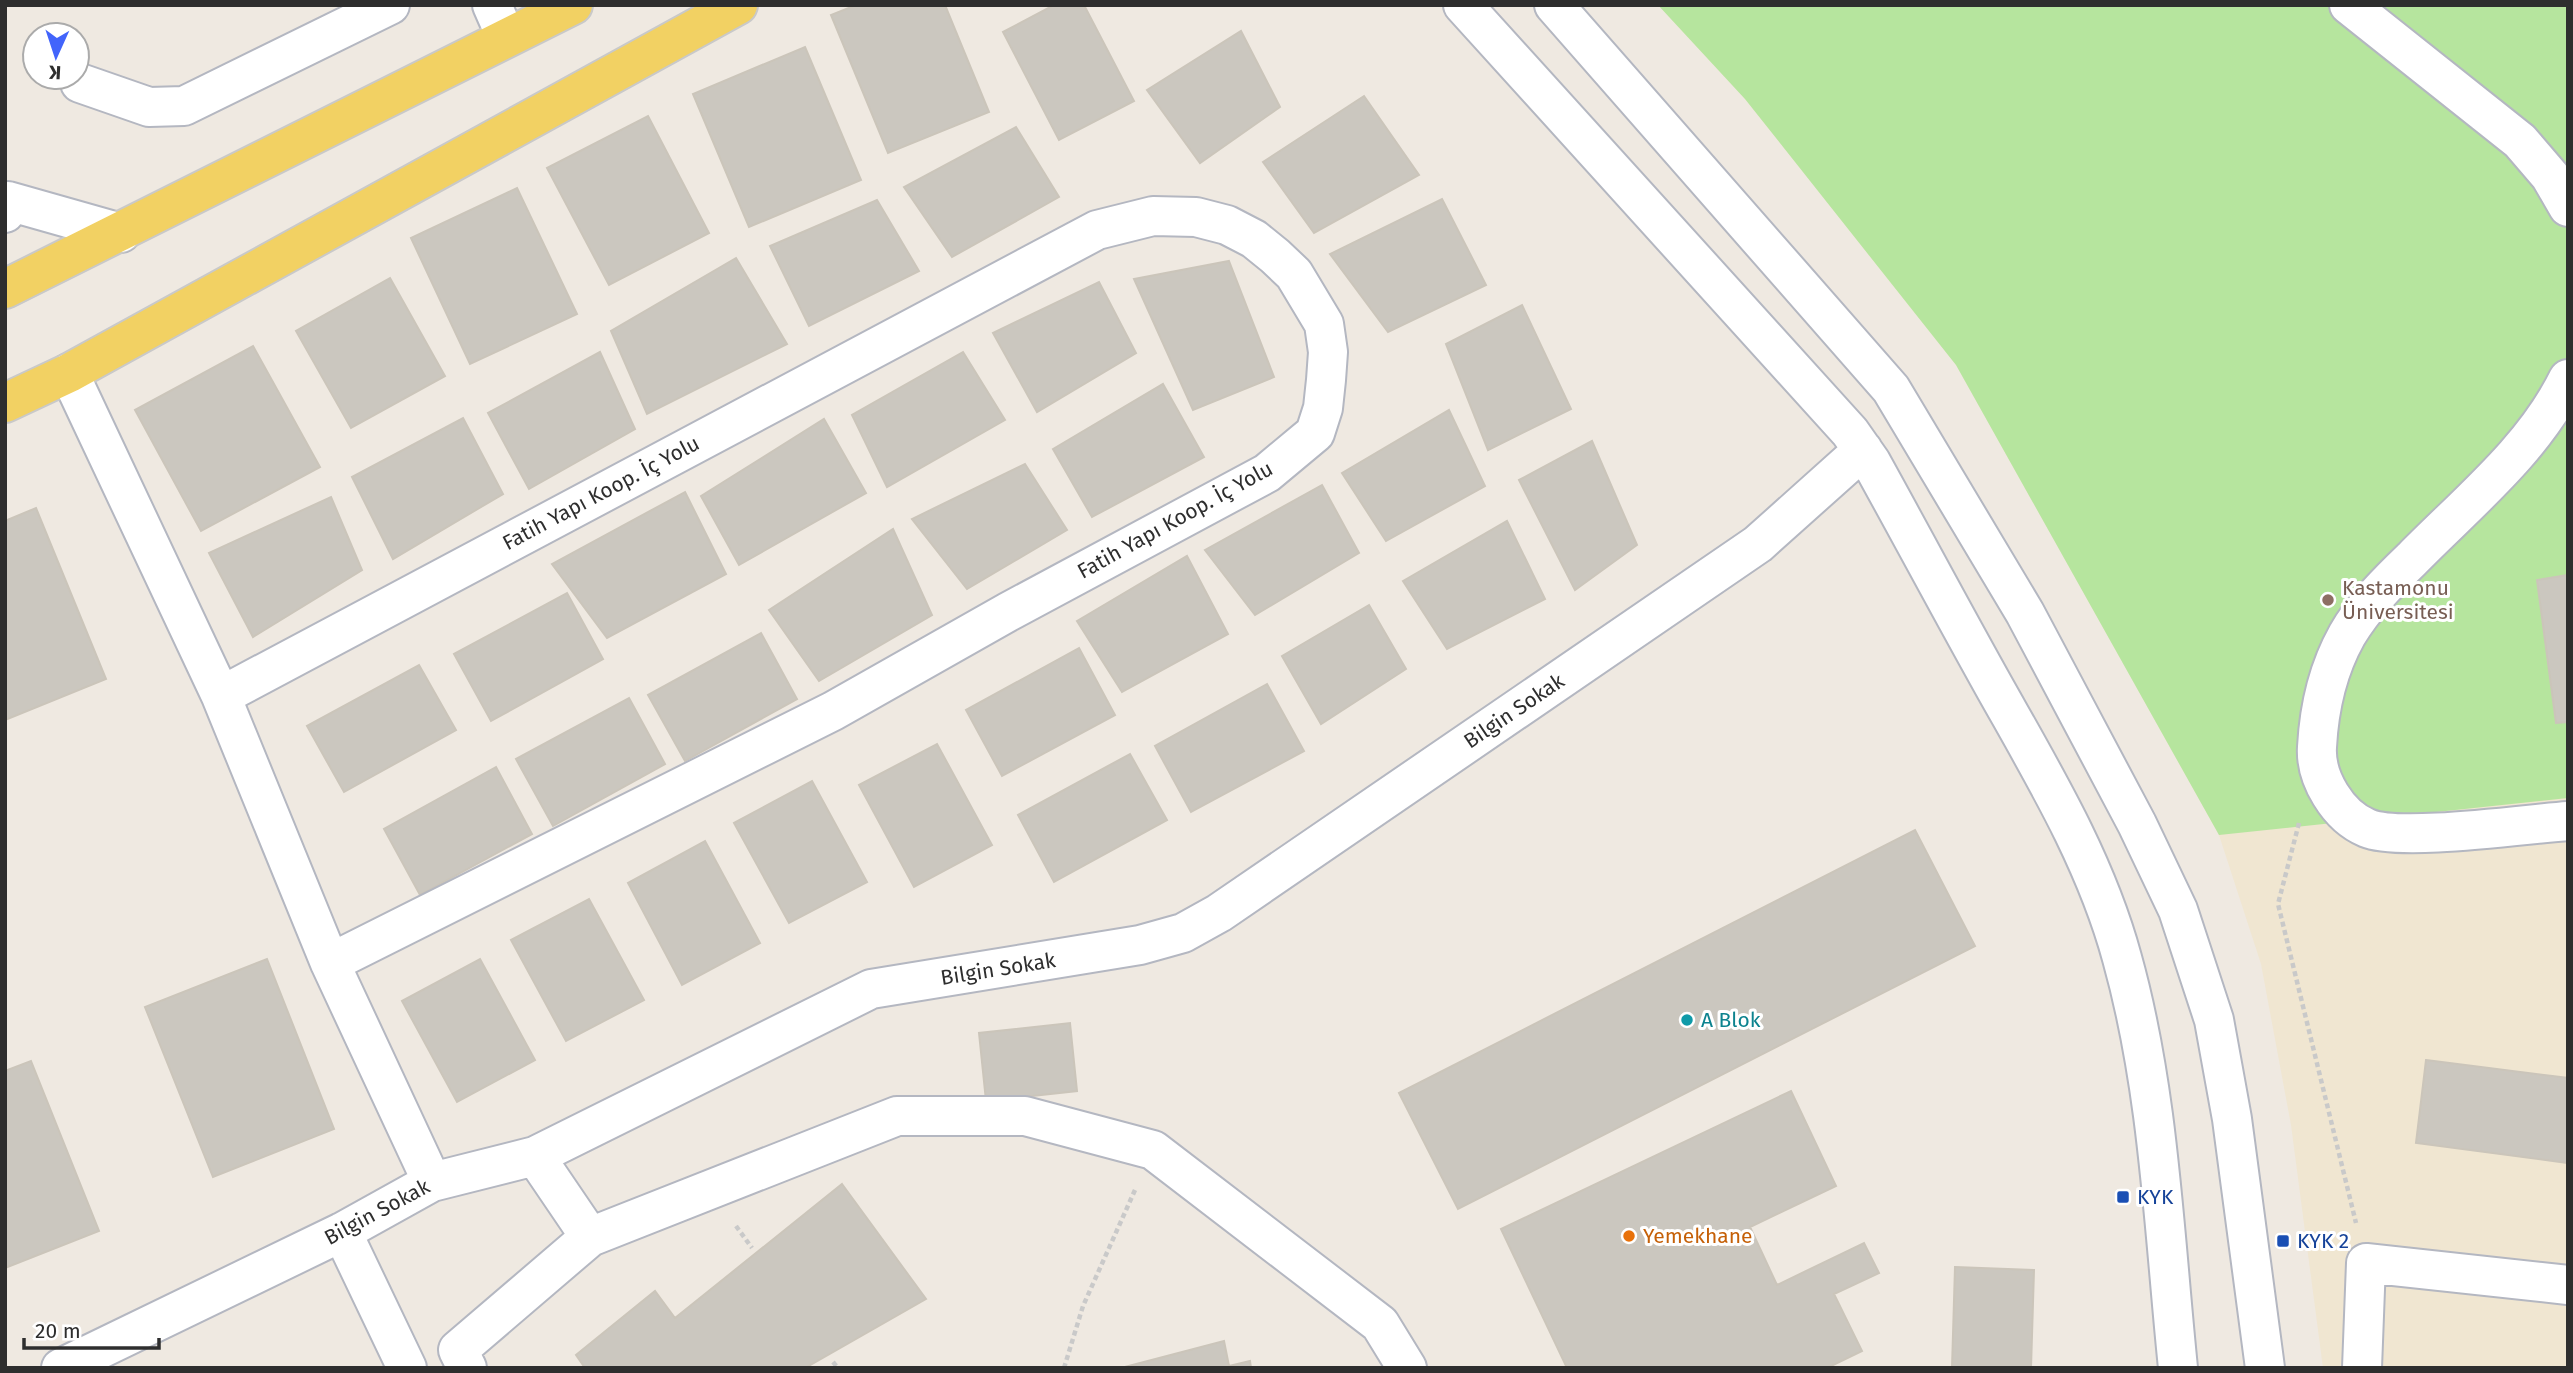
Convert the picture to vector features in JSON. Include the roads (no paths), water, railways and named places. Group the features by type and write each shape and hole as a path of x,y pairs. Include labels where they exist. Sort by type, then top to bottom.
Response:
{"main road":[{"path":"5,289 121,233 499,21 573,5"},
{"path":"5,403 69,373 738,5"}],"street":[{"path":"91,87 149,107 184,106 390,5"},
{"path":"1463,5 1863,450 2056,796 2105,906 2122,959 2140,1036 2151,1108 2178,1368"},
{"path":"1554,5 1891,389 2025,613 2137,824 2178,910 2214,1020 2232,1119 2265,1368"},
{"path":"2349,5 2520,141 2550,176 2568,207"},
{"path":"6,203 121,233"},
{"name":"Fatih Yapı Koop. İç Yolu","path":"221,696 1097,230 1153,216 1196,217 1227,225 1254,239 1294,274 1324,324 1328,352 1323,408 1315,433 1267,473 1008,612 833,711 330,963"},
{"path":"69,373 221,696 330,963 432,1182"},
{"path":"2568,379 2531,439 2374,597 2347,635 2331,669 2318,720 2316,762 2337,804 2367,828 2409,833 2568,821"},
{"name":"Bilgin Sokak","path":"61,1368 342,1232 432,1182 535,1156 871,989 1140,946 1183,933 1219,913 1758,544 1863,450"},
{"path":"467,1368 458,1350 590,1237 897,1116 1025,1116 1153,1150 1380,1324 1407,1368"},
{"path":"535,1156 590,1237"},
{"path":"342,1232 407,1368"},
{"path":"2362,1368 2366,1264 2568,1285"}],"place":[{"name":"Kastamonu Üniversitesi","path":"2328,600"},
{"name":"A Blok","path":"1687,1020"},
{"name":"KYK","path":"2123,1197"},
{"name":"Yemekhane","path":"1629,1236"},
{"name":"KYK 2","path":"2283,1241"}]}
